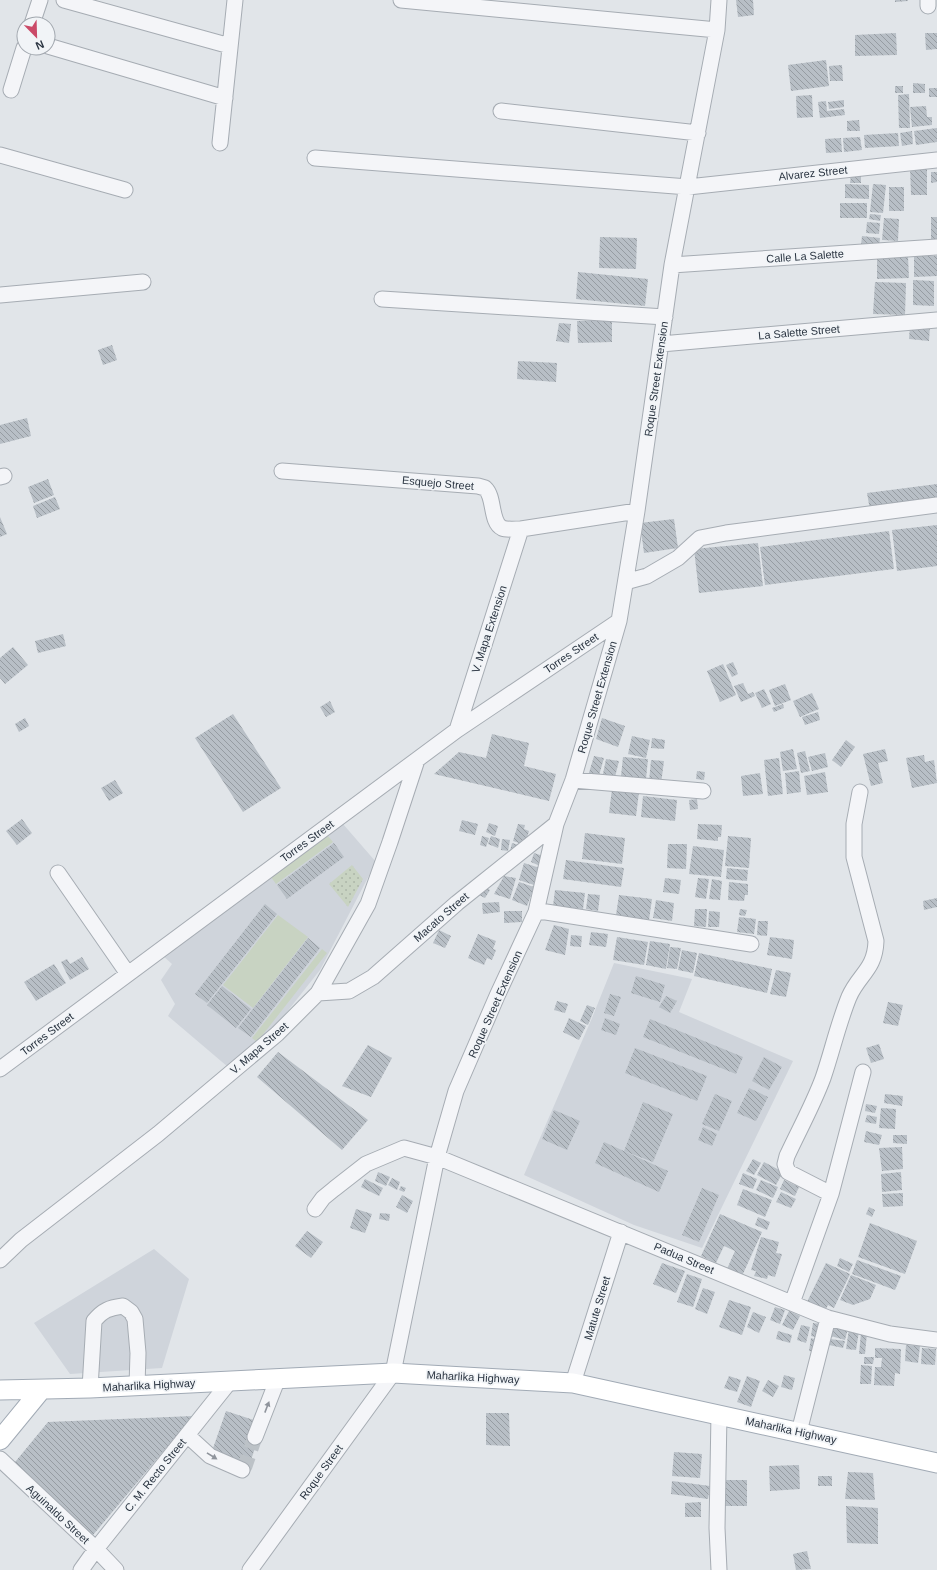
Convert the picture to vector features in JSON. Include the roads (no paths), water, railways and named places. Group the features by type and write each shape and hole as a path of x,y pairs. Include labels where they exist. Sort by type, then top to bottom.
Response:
{"main road":[{"name":"Maharlika Highway","path":"0,1390 137,1386 231,1380 392,1373 573,1383 937,1463"},
{"path":"0,1440 41,1390"}],"street":[{"path":"35,16 40,0"},
{"path":"64,0 230,46"},
{"path":"220,143 235,0"},
{"path":"401,0 717,30"},
{"name":"Roque Street Extension","path":"392,1373 437,1157 456,1091 497,996 536,912 556,824 573,780 619,621 637,511 672,265 717,30 719,0"},
{"path":"56,48 225,98"},
{"path":"11,90 22,56"},
{"path":"501,111 698,133"},
{"path":"0,155 125,190"},
{"name":"Alvarez Street","path":"315,158 688,187 937,160"},
{"name":"Calle La Salette","path":"672,265 937,247"},
{"path":"0,295 143,282"},
{"path":"382,299 665,317"},
{"name":"La Salette Street","path":"661,344 937,320"},
{"name":"Esquejo Street","path":"282,471 478,486 486,488 489,492 494,518 503,528 521,529 637,511"},
{"path":"626,583 628,581 647,576 678,558 700,538 937,505"},
{"name":"V. Mapa Extension","path":"456,730 521,529"},
{"name":"Torres Street","path":"0,1069 456,730 619,621"},
{"name":"V. Mapa Street","path":"0,1260 22,1240 188,1109 277,1034 318,993 368,904 417,760"},
{"path":"573,780 703,791"},
{"path":"831,1194 788,1172 785,1164 822,1079 850,995 871,964 875,952 876,941 854,857 854,824 860,792"},
{"name":"Macato Street","path":"318,993 349,991 373,977 457,902 556,824"},
{"path":"58,873 128,974"},
{"path":"536,912 546,912 751,944"},
{"path":"792,1303 831,1194 862,1072"},
{"name":"Padua Street","path":"314,1209 328,1194 366,1164 404,1148 437,1157 828,1318 890,1334 937,1340"},
{"name":"Matute Street","path":"573,1383 621,1232"},
{"path":"90,1388 94,1321 100,1313 110,1308 124,1306 131,1312 135,1319 138,1353 137,1386"},
{"path":"799,1432 828,1318"},
{"name":"Roque Street","path":"250,1570 392,1373"},
{"path":"255,1437 278,1378"},
{"name":"C. M. Recto Street","path":"81,1570 96,1549 231,1380"},
{"path":"719,1414 717,1528 719,1570"},
{"path":"187,1435 210,1456 242,1470"},
{"name":"Aguinaldo Street","path":"0,1459 96,1549 116,1570"}],"tunnel":[{"path":"242,1470 245,1466 255,1437"}]}
